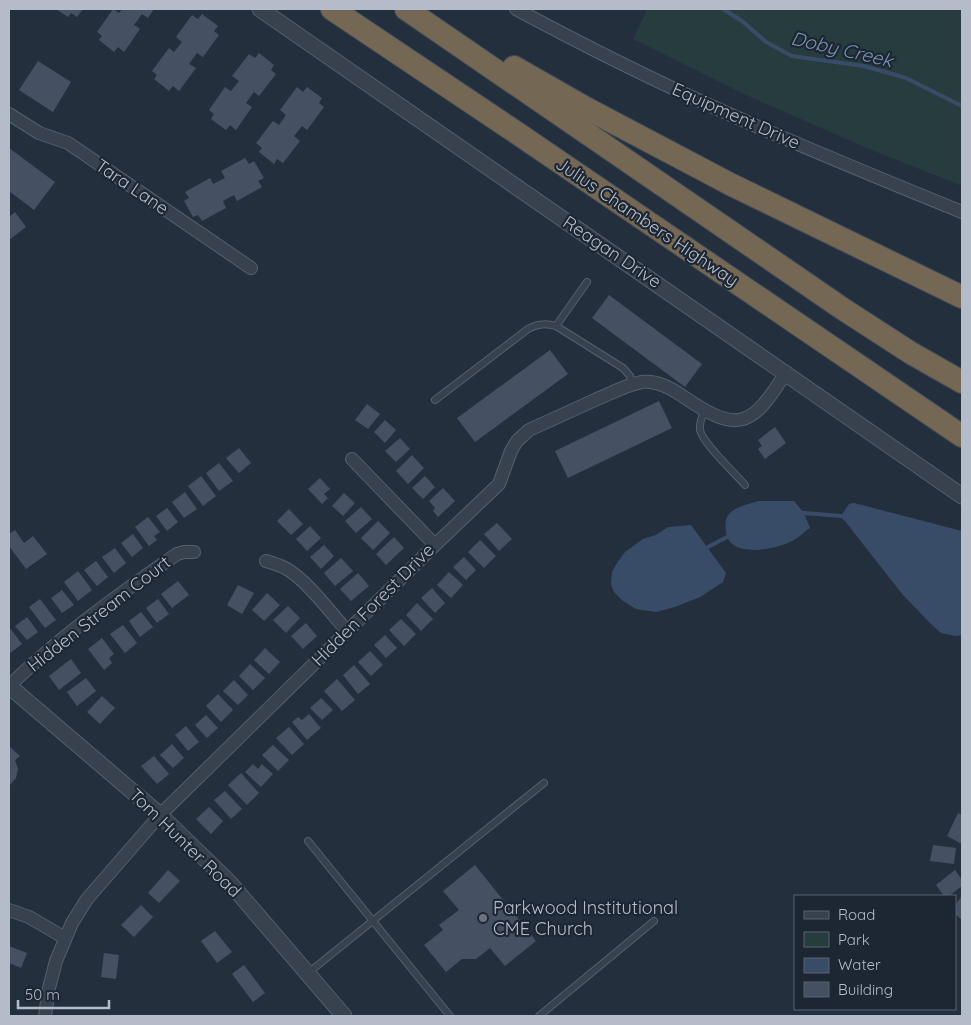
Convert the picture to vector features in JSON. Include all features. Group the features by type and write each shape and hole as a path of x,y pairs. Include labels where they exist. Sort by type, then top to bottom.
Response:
{"highway":[{"name":"Julius Chambers Highway","path":"332,9 514,130 962,436"},
{"path":"406,9 843,309 911,353 962,382"},
{"path":"414,9 584,107 721,180 962,297"}],"street":[{"name":"Reagan Drive","path":"260,9 786,372 962,496"},
{"name":"Equipment Drive","path":"516,9 720,110 962,212"},
{"name":"Tara Lane","path":"9,114 39,133 68,143 251,268"},
{"name":"Hidden Forest Drive","path":"46,1016 51,979 65,938 87,899 160,816 435,544 499,484 511,451 517,441 529,430 622,388 642,382 659,383 704,411 721,419 734,421 748,417 761,408 772,395 786,372"},
{"path":"352,459 435,544"},
{"name":"Hidden Stream Court","path":"9,686 41,657 139,581 177,554 194,552"},
{"path":"266,561 287,568 332,613 347,631"},
{"name":"Tom Hunter Road","path":"9,686 160,816 229,882 344,1016"},
{"path":"9,910 29,917 65,938"}],"lane":[{"path":"556,326 588,282"},
{"path":"435,400 528,329 537,325 547,324 556,326 623,368 630,376 632,385"},
{"path":"704,411 700,421 700,430 704,440 745,485"},
{"path":"308,973 544,782"},
{"path":"308,841 450,1016"},
{"path":"538,1016 654,921"}],"green space":[{"path":"647,9 962,9 962,186 869,149 744,94 633,39"}],"water":[{"path":"758,501 794,501 804,513 810,528 792,541 775,547 753,550 735,546 729,540 726,531 727,517 736,509"},
{"path":"854,503 962,531 962,635 956,636 941,633 903,595 841,516 849,504"},
{"path":"691,525 726,573 723,582 700,597 656,612 636,609 623,601 614,592 611,584 612,572 625,552 643,539 656,535 668,527"}],"building":[{"path":"56,9 83,9 77,17 71,13 68,17"},
{"path":"113,9 119,13 122,9 154,9 148,18 142,14 134,25 140,29 124,52 118,47 114,52 99,40 102,36 97,32"},
{"path":"202,14 218,26 214,31 219,35 203,57 197,53 189,64 196,68 179,91 173,86 169,91 154,79 157,75 152,71 169,48 174,52 182,42 176,37 192,15 198,19"},
{"path":"259,53 274,65 271,70 276,74 259,96 254,92 246,103 252,107 236,130 230,125 226,130 211,119 214,114 209,110 225,87 231,91 239,81 232,76 249,54 255,58"},
{"path":"38,61 71,82 53,112 19,90"},
{"path":"297,87 303,92 307,87 322,98 319,103 324,107 307,130 302,126 294,136 300,141 283,163 277,159 274,164 259,152 262,148 256,143 273,121 279,125 286,115 280,110"},
{"path":"9,148 55,182 34,210 9,191"},
{"path":"245,158 249,164 254,161 264,178 258,181 262,187 237,201 234,195 223,201 226,208 202,221 198,215 193,217 184,201 189,198 185,192 210,178 213,184 225,178 221,171"},
{"path":"15,212 26,227 9,240 9,217"},
{"path":"609,295 702,364 685,387 592,318"},
{"path":"550,350 568,374 475,442 457,418"},
{"path":"659,401 672,428 568,478 555,451"},
{"path":"367,404 380,414 368,429 355,420"},
{"path":"385,420 396,430 385,443 374,432"},
{"path":"775,427 786,443 765,459 758,449 762,446 758,440"},
{"path":"400,438 410,449 396,462 385,451"},
{"path":"239,448 251,463 239,473 226,458"},
{"path":"412,455 424,468 408,484 396,471"},
{"path":"219,463 233,481 219,491 206,473"},
{"path":"201,476 216,496 203,506 188,486"},
{"path":"425,476 435,487 423,499 412,488"},
{"path":"320,478 330,489 324,494 328,498 322,504 308,489"},
{"path":"443,488 455,501 438,517 433,511 435,508 429,501"},
{"path":"185,492 197,509 184,518 172,502"},
{"path":"344,493 355,503 343,516 332,506"},
{"path":"361,507 372,519 356,533 345,521"},
{"path":"167,508 178,522 167,531 156,516"},
{"path":"289,509 303,524 291,535 277,521"},
{"path":"148,517 160,532 154,536 157,540 149,546 135,527"},
{"path":"378,521 390,533 373,550 361,538"},
{"path":"497,523 512,539 499,551 484,534"},
{"path":"310,526 321,538 307,551 296,539"},
{"path":"15,530 24,543 33,536 47,554 26,569 9,546 9,534"},
{"path":"133,534 143,548 132,557 121,543"},
{"path":"394,537 404,548 386,565 376,554"},
{"path":"480,540 496,556 484,568 468,552"},
{"path":"324,545 334,556 321,569 310,557"},
{"path":"115,548 126,563 114,573 102,557"},
{"path":"464,557 476,570 466,580 453,567"},
{"path":"341,558 353,571 335,586 324,573"},
{"path":"96,561 108,577 97,586 84,570"},
{"path":"78,571 92,590 78,601 64,582"},
{"path":"449,572 463,585 451,598 437,585"},
{"path":"358,573 369,586 351,601 340,589"},
{"path":"178,581 189,595 172,608 161,594"},
{"path":"238,585 254,593 242,614 227,605"},
{"path":"432,588 445,603 435,613 421,598"},
{"path":"62,590 74,605 62,613 51,598"},
{"path":"267,593 280,605 264,621 252,610"},
{"path":"40,599 56,620 45,628 29,607"},
{"path":"158,599 169,614 157,623 146,608"},
{"path":"417,603 433,619 421,631 406,615"},
{"path":"288,606 300,618 286,633 273,620"},
{"path":"141,612 153,627 140,637 129,621"},
{"path":"27,617 38,632 27,640 15,626"},
{"path":"401,619 416,634 404,646 389,630"},
{"path":"306,623 317,636 303,649 291,636"},
{"path":"123,625 137,643 125,653 110,634"},
{"path":"9,627 22,644 9,654"},
{"path":"385,635 397,648 386,658 374,645"},
{"path":"102,638 114,654 109,658 112,663 104,670 88,649"},
{"path":"265,648 280,662 269,674 254,660"},
{"path":"370,651 383,665 371,676 358,662"},
{"path":"71,659 81,673 59,690 49,676"},
{"path":"250,664 265,678 253,690 239,676"},
{"path":"354,665 370,684 358,694 343,675"},
{"path":"86,678 96,691 77,706 67,692"},
{"path":"337,679 355,700 342,711 324,691"},
{"path":"234,680 248,695 238,705 223,691"},
{"path":"218,694 233,710 221,722 206,706"},
{"path":"102,696 115,708 100,724 87,712"},
{"path":"321,698 333,710 322,720 310,708"},
{"path":"309,714 321,728 307,740 292,722 298,717 302,720"},
{"path":"206,715 218,728 207,738 195,725"},
{"path":"186,726 199,742 188,751 175,735"},
{"path":"289,727 304,744 292,755 276,738"},
{"path":"172,744 184,758 173,768 160,755"},
{"path":"273,745 289,760 278,771 262,755"},
{"path":"9,746 20,756 15,760 18,769 16,778 9,786"},
{"path":"154,756 169,774 157,784 141,766"},
{"path":"253,764 258,769 262,764 273,774 261,787 245,772"},
{"path":"241,773 259,793 247,805 228,785"},
{"path":"225,791 242,809 231,819 214,800"},
{"path":"209,807 223,821 211,834 196,819"},
{"path":"958,813 962,815 962,844 947,836"},
{"path":"933,845 956,848 954,864 930,861"},
{"name":"Parkwood Institutional CME Church","path":"475,865 536,941 505,966 490,948 476,959 462,959 446,972 424,945 443,930 439,925 459,910 443,891"},
{"path":"168,870 180,881 159,903 148,893"},
{"path":"955,870 962,880 962,886 950,895 943,895 936,885"},
{"path":"962,896 962,920 956,915 956,904"},
{"path":"141,905 153,917 134,937 121,925"},
{"path":"215,931 232,952 217,963 201,941"},
{"path":"9,946 27,953 21,968 9,963"},
{"path":"104,953 119,955 116,979 101,977"},
{"path":"244,965 265,993 253,1002 232,974"}],"waterway":[{"name":"Doby Creek","path":"723,9 742,21 766,42 792,56 864,66 906,78 962,106"},
{"path":"800,514 841,516 845,518"},
{"path":"704,549 731,535"}],"place":[{"name":"Parkwood Institutional CME Church","path":"483,918"}]}
